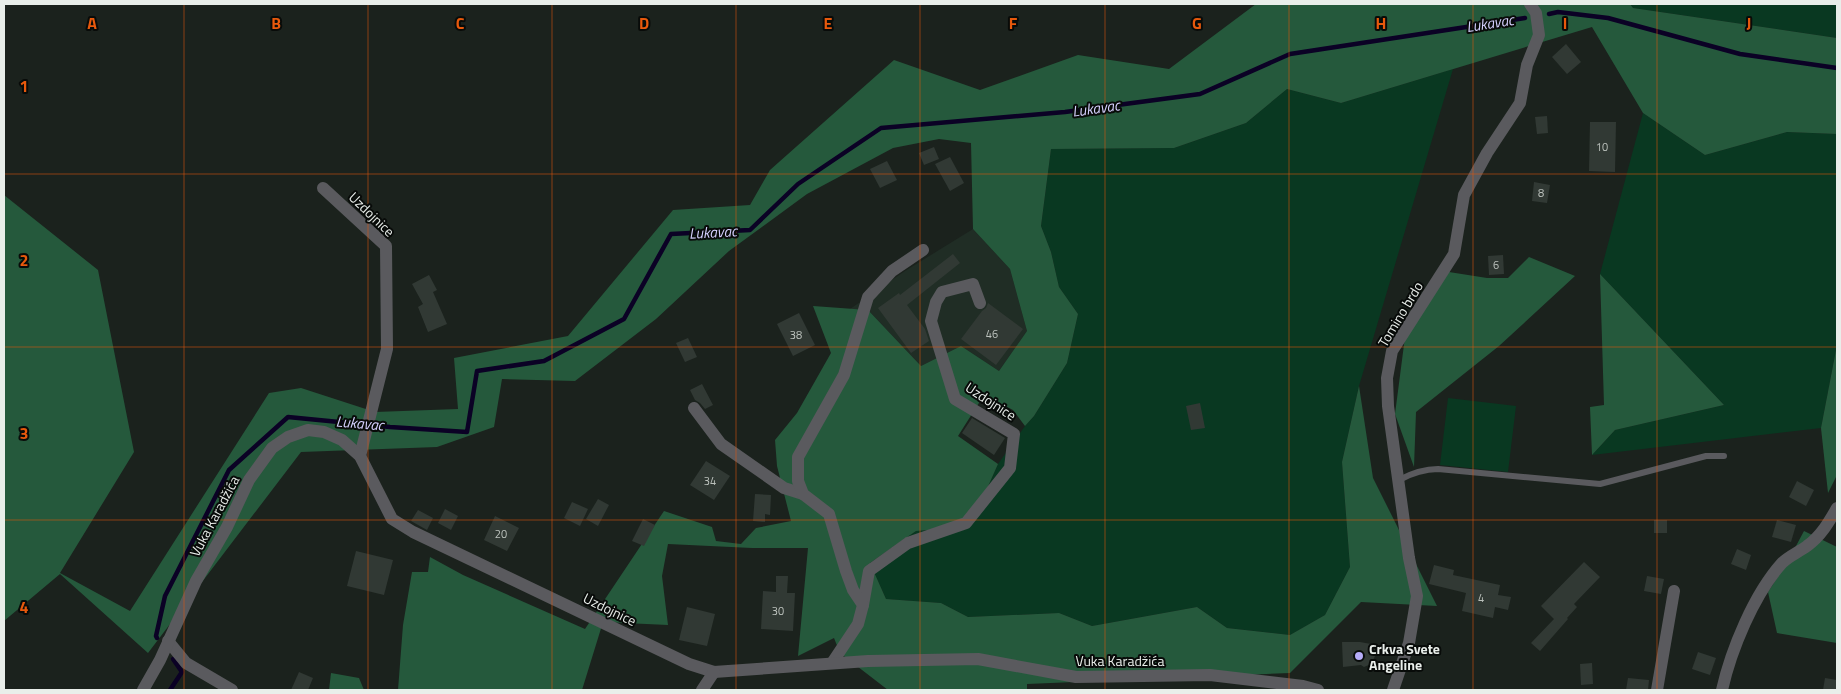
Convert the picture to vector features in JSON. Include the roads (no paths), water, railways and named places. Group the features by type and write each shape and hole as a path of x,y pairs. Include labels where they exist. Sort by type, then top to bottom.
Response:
{"street":[{"name":"Tomino brdo","path":"1393,690 1409,643 1416,596 1388,406 1387,378 1392,351 1454,254 1464,195 1487,153 1520,103 1527,65 1539,35 1536,14 1530,4"},
{"name":"Uzdojnice","path":"323,188 386,246 387,349 360,456 392,519 413,532 689,664 714,672 832,662 858,624 869,571 908,543 966,523 1010,468 1014,434 955,399 931,321 936,302 942,292 973,284 980,303"},
{"path":"803,494 798,481 798,457 844,375 868,297 892,271 923,250"},
{"path":"694,408 721,444 784,488 803,494 829,514 846,570 862,605"},
{"name":"Vuka Karadžića","path":"143,690 196,581 227,527 249,480 272,448 288,437 308,430 324,432 342,440 360,456"},
{"path":"1722,690 1736,644 1766,582 1784,562 1808,546 1826,529 1837,508"},
{"path":"1657,690 1674,591"},
{"path":"168,641 186,662 232,690"},
{"name":"Vuka Karadžića","path":"832,662 978,659 1076,677 1210,674 1303,686 1318,690"},
{"path":"702,690 714,672"}],"lane":[{"path":"1398,481 1428,468 1438,468 1600,484 1706,456 1724,456"}],"waterway":[{"name":"Lukavac","path":"1549,14 1558,12 1608,18 1740,54 1837,68"},
{"name":"Lukavac","path":"157,638 165,596 229,470 288,417 467,432 477,371 544,361 624,319 671,234 750,230 798,184 881,128 1065,112 1200,94 1290,54 1525,18"},
{"name":"Lukavac","path":"170,690 182,672 173,659"}],"place":[{"name":"Crkva Svete Angeline","path":"1359,656"}]}
